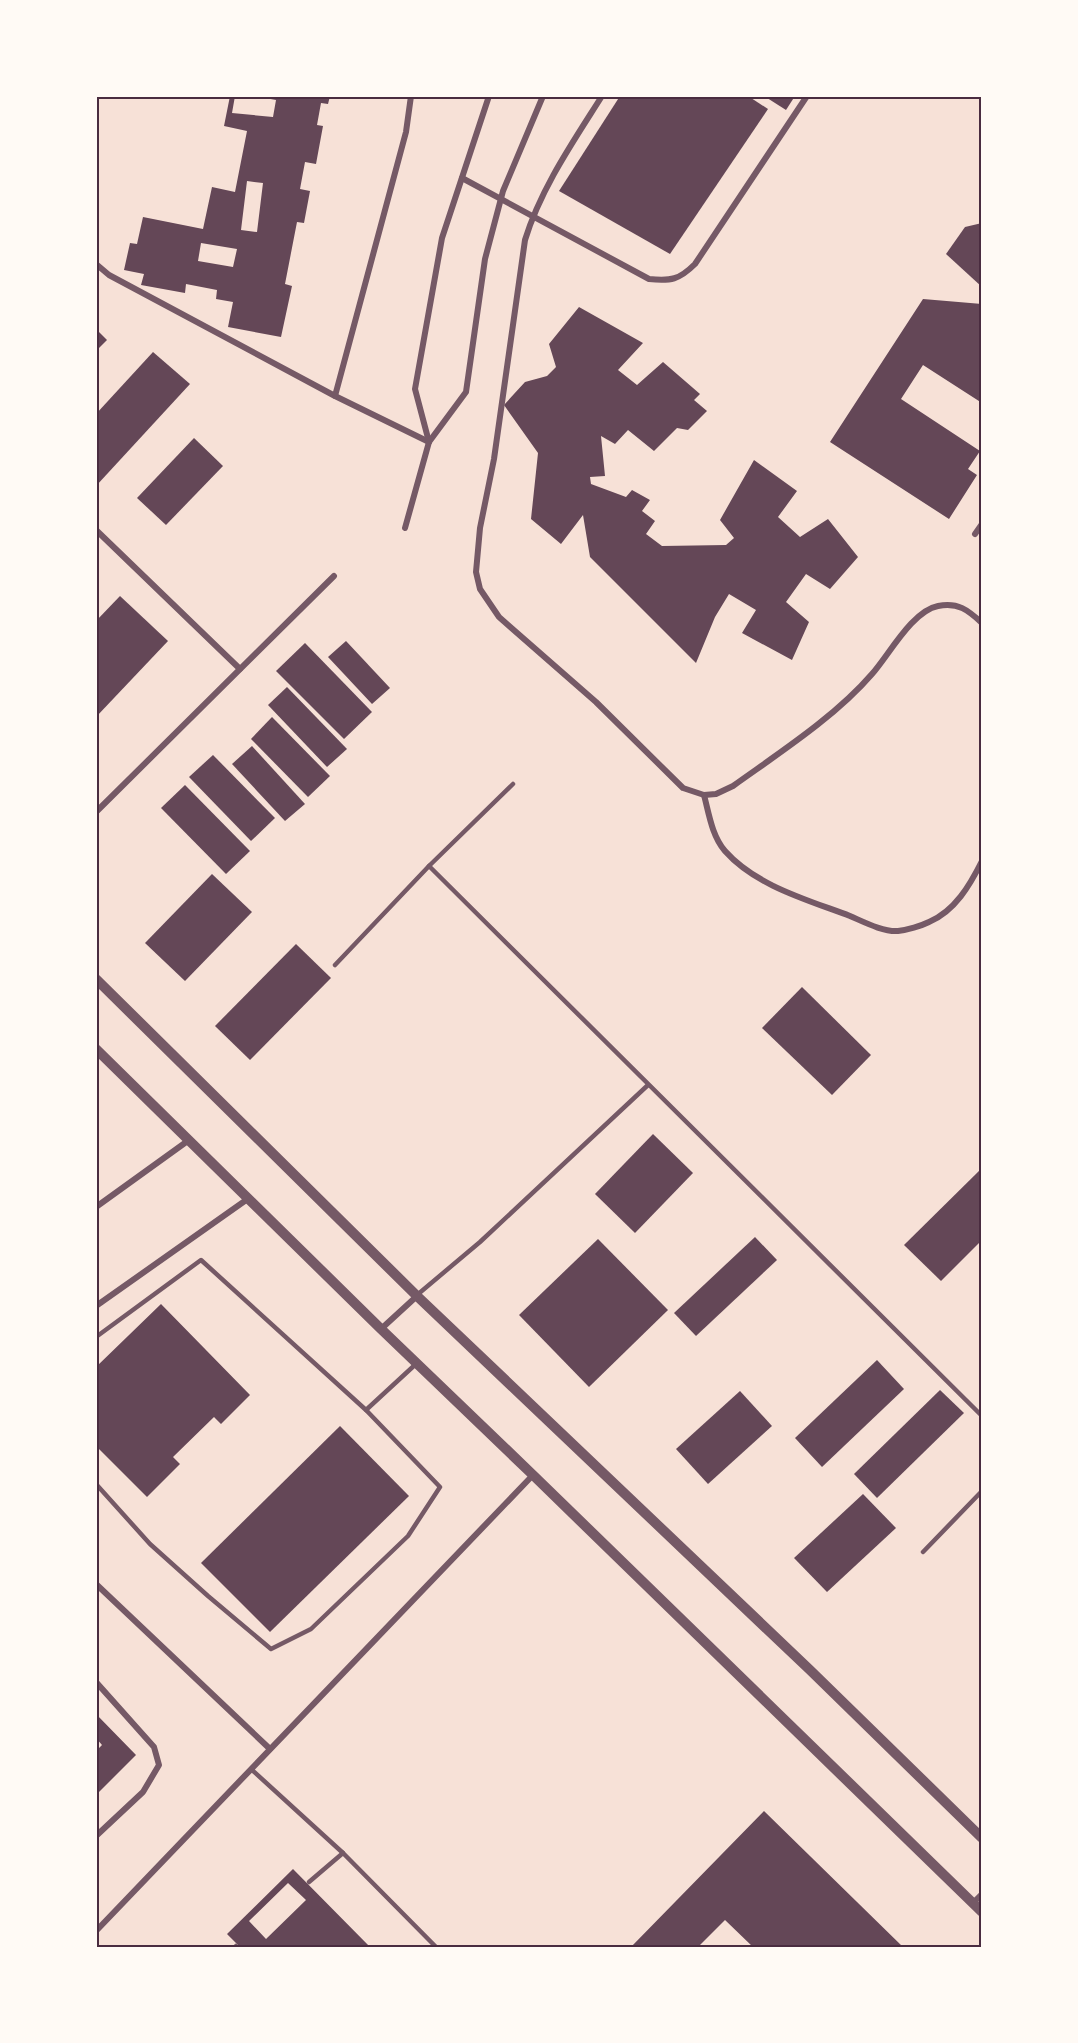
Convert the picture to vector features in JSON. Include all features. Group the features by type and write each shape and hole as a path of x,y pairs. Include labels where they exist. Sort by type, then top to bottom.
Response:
{"street":[{"path":"335,396 406,132 411,96"},
{"path":"429,442 415,389 442,238 489,96"},
{"path":"405,528 429,442 466,392 485,259 501,200 543,96"},
{"path":"602,96 555,171 532,216 525,240 494,459 480,528 476,572 480,590 499,616 596,702 683,788 704,795 716,794 733,786 847,700 872,674 920,614 937,606 960,606 982,623"},
{"path":"462,178 649,279 665,280 682,277 695,264 807,96"},
{"path":"96,264 109,275 335,396 429,442"},
{"path":"975,534 982,524"},
{"path":"96,530 240,669"},
{"path":"96,812 334,576"},
{"path":"704,795 714,833 724,850 744,868 782,890 874,926 897,931 929,922 948,911 969,886 982,861"},
{"path":"96,979 417,1296 810,1670 982,1838"},
{"path":"96,1049 982,1912"},
{"path":"96,1207 189,1140"},
{"path":"96,1306 249,1198"},
{"path":"381,1329 417,1296"},
{"path":"96,1931 533,1475"},
{"path":"96,1584 270,1749"},
{"path":"96,1682 154,1747 159,1765 143,1792 96,1836"},
{"path":"973,1903 982,1894"}],"lane":[{"path":"335,965 429,866 513,784"},
{"path":"429,866 982,1416"},
{"path":"417,1296 480,1242 648,1085"},
{"path":"96,1337 201,1260 366,1410 440,1487 408,1536 311,1629 270,1649 150,1544 96,1484"},
{"path":"366,1410 417,1364"},
{"path":"922,1551 982,1491"},
{"path":"251,1769 343,1853 436,1947"},
{"path":"309,1882 343,1853"}],"building":[{"path":"230,96 235,96 232,113 273,117 276,100 254,96 330,96 328,104 321,103 317,125 323,126 316,164 305,162 300,189 310,191 304,223 297,222 285,284 292,286 281,337 228,327 233,302 216,299 217,290 186,284 185,293 141,285 144,274 124,270 130,243 137,244 143,217 203,229 212,187 235,192 247,131 224,126","holes":["247,181 263,183 257,232 241,230","201,243 237,249 233,267 198,261"]},
{"path":"620,96 748,96 768,109 670,254 559,191"},
{"path":"764,96 795,96 786,110"},
{"path":"982,223 982,287 946,254 965,227"},
{"path":"923,299 982,304 982,403 923,365 901,399 980,451 968,469 977,475 949,519 830,442"},
{"path":"579,307 643,343 618,370 637,385 663,362 700,394 694,400 707,411 688,430 677,428 654,451 628,430 615,444 601,436 605,476 590,477 591,484 626,497 632,490 650,500 642,511 655,521 646,534 662,546 726,545 734,538 720,520 754,460 797,491 778,517 800,537 828,519 858,557 830,589 806,574 786,602 809,622 792,660 742,633 756,610 729,594 715,617 696,663 590,557 583,515 561,544 531,519 538,453 504,405 525,382 547,376 556,367 549,344"},
{"path":"96,329 107,340 96,351"},
{"path":"153,352 190,384 96,486 96,414"},
{"path":"194,438 223,466 166,525 137,498"},
{"path":"120,596 168,641 96,717 96,621"},
{"path":"346,641 390,688 372,704 328,657"},
{"path":"305,643 372,712 344,739 276,671"},
{"path":"287,687 347,749 327,767 268,705"},
{"path":"272,717 330,776 308,797 251,739"},
{"path":"252,746 305,804 285,821 232,764"},
{"path":"213,755 275,818 251,841 189,777"},
{"path":"185,785 250,851 226,874 161,808"},
{"path":"212,874 252,912 185,981 145,943"},
{"path":"296,944 331,978 250,1060 215,1026"},
{"path":"802,987 871,1055 832,1095 762,1028"},
{"path":"653,1134 693,1173 635,1233 595,1194"},
{"path":"982,1168 982,1240 941,1281 904,1245"},
{"path":"755,1237 777,1260 696,1336 674,1313"},
{"path":"598,1239 668,1310 589,1387 519,1315"},
{"path":"161,1304 250,1395 221,1424 214,1417 173,1457 180,1464 147,1497 96,1446 96,1367"},
{"path":"877,1360 904,1389 822,1467 795,1438"},
{"path":"940,1390 964,1413 877,1498 854,1474"},
{"path":"740,1391 772,1426 708,1484 676,1449"},
{"path":"340,1426 409,1496 270,1632 201,1563"},
{"path":"863,1494 896,1528 827,1592 794,1558"},
{"path":"96,1714 136,1755 96,1795 96,1751 102,1745 96,1738"},
{"path":"764,1811 903,1947 753,1947 725,1920 698,1947 631,1947"},
{"path":"293,1869 370,1947 240,1947 227,1934","holes":["288,1883 306,1900 266,1939 249,1921"]}]}
